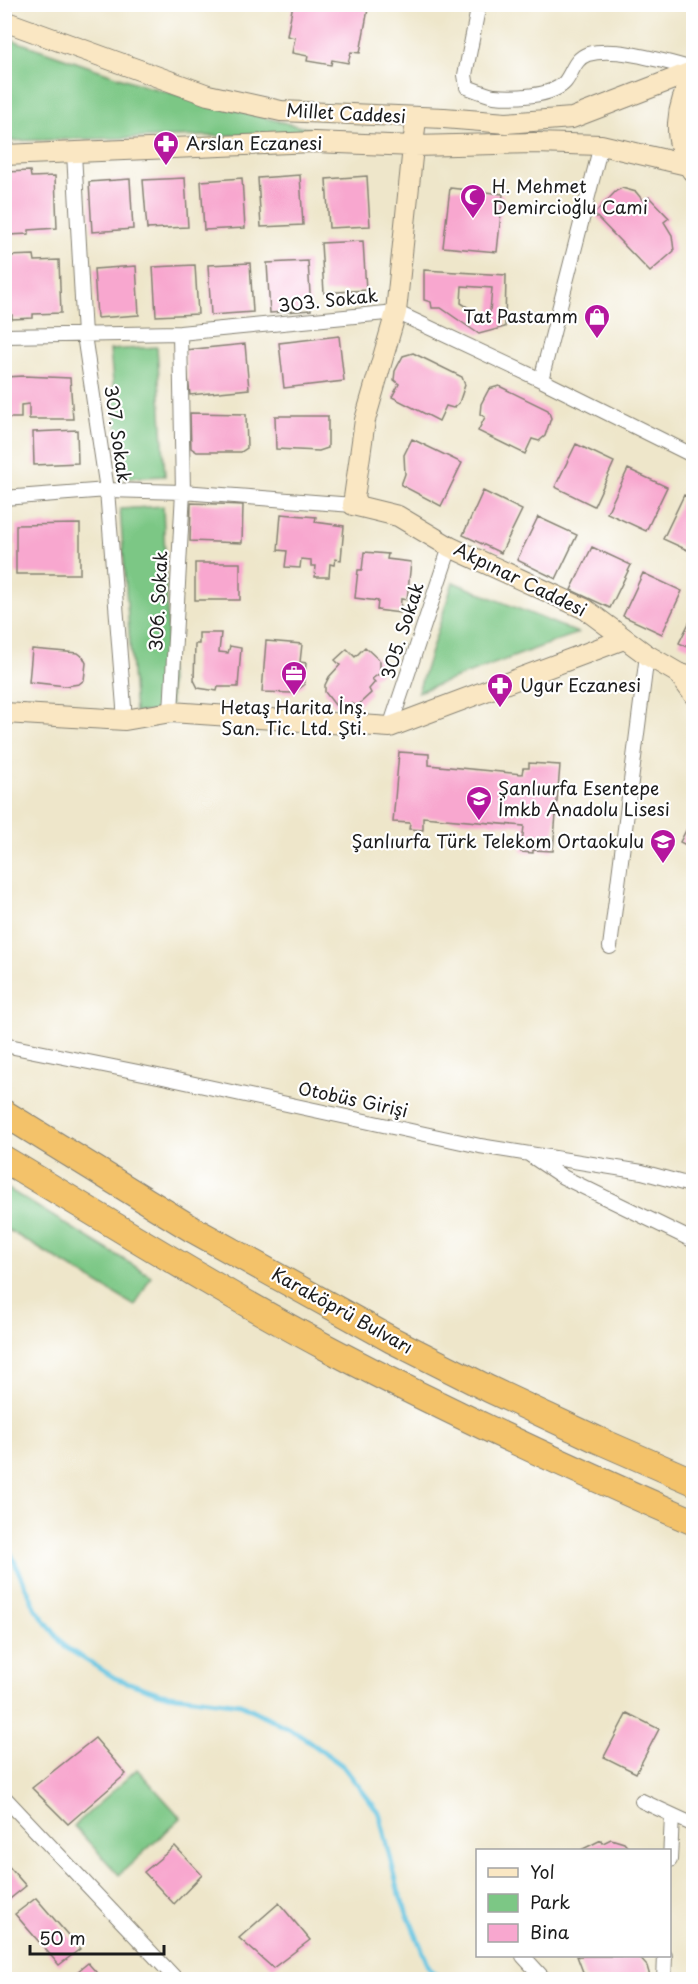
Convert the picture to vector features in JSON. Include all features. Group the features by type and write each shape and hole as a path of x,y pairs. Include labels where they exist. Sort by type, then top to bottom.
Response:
{"highway":[{"name":"Karaköprü Bulvarı","path":"4,1113 192,1229 392,1340 558,1422 693,1482"},
{"name":"Karaköprü Bulvarı","path":"4,1159 171,1260 332,1351 472,1422 693,1522"}],"main road":[{"name":"Millet Caddesi","path":"4,21 208,95 281,111 506,123 572,118 693,72"},
{"path":"690,169 679,141 678,116 684,92 693,72"},
{"path":"353,505 365,420 396,312 416,118"},
{"name":"Millet Caddesi","path":"4,155 314,142 414,146 535,143 601,145 690,169"},
{"name":"Akpınar Caddesi","path":"353,505 398,516 450,547 585,609 647,655 686,675 693,695"},
{"path":"4,713 125,720 171,712 390,727 624,639"}],"street":[{"path":"479,4 465,75 467,87 493,96 520,97 544,93 564,84 575,62 588,54 624,52 693,72"},
{"path":"541,380 601,145"},
{"name":"307. Sokak","path":"74,153 84,335 107,490 125,720"},
{"name":"303. Sokak","path":"4,336 180,333 396,312 541,380 693,456"},
{"name":"306. Sokak","path":"171,712 183,492 180,333"},
{"path":"4,498 107,490 183,492 353,505"},
{"name":"305. Sokak","path":"390,727 450,547"},
{"path":"610,947 647,655"},
{"name":"Otobüs Girişi","path":"4,1045 480,1146 642,1172 693,1186"},
{"path":"525,1152 563,1177 693,1241"},
{"path":"4,1797 177,1980"},
{"path":"642,1801 693,1825"},
{"path":"670,1849 672,1815"},
{"path":"524,1957 545,1980"},
{"path":"664,1980 665,1957"}],"green space":[{"path":"4,37 145,86 301,127 361,137 252,135 5,141"},
{"path":"157,347 165,476 122,478 110,350"},
{"path":"163,506 171,712 135,712 120,509"},
{"path":"453,582 578,633 418,692"},
{"path":"5,1187 151,1276 135,1306 5,1228"},
{"path":"137,1769 181,1818 119,1875 74,1826"}],"building":[{"path":"293,4 364,4 364,8 368,9 360,53 351,52 348,63 332,60 331,65 307,61 308,56 292,53 295,38 287,36"},
{"path":"30,171 31,177 55,176 57,228 29,230 29,234 8,235 8,231 4,231 4,172"},
{"path":"300,175 303,225 261,227 258,178"},
{"path":"367,176 370,226 329,228 326,179"},
{"path":"185,178 188,227 147,229 143,180"},
{"path":"242,178 245,228 204,230 201,181"},
{"path":"130,179 133,229 92,232 89,182"},
{"name":"H. Mehmet Demircioğlu Cami","path":"450,188 503,194 497,252 443,247"},
{"path":"622,188 636,192 644,202 649,197 669,218 664,222 672,235 674,251 650,272 594,214 616,191"},
{"path":"363,241 366,290 324,293 321,243"},
{"path":"34,255 35,261 59,260 61,313 33,314 33,318 12,319 12,315 4,315 4,263 8,263 8,256"},
{"path":"308,261 311,310 270,313 267,263"},
{"path":"250,263 253,312 211,315 208,265"},
{"path":"195,265 198,314 156,316 153,267"},
{"path":"136,266 139,315 97,318 94,269"},
{"path":"424,270 506,275 505,327 479,334 441,308 432,308 431,302 424,300","holes":["462,286 492,288 490,311 485,315 480,315 461,303"]},
{"path":"339,336 344,381 284,388 279,343"},
{"path":"245,344 249,389 190,395 185,350"},
{"path":"413,353 462,377 465,385 459,403 453,408 446,406 439,421 392,397 399,384 394,380 395,371 403,356"},
{"path":"4,377 70,378 73,419 29,419 29,404 21,405 21,418 8,418 8,412 4,412"},
{"path":"499,386 548,410 551,418 545,436 539,441 532,439 525,454 478,431 485,417 480,414 481,404 489,389"},
{"path":"190,413 246,414 247,448 241,452 197,452 191,448"},
{"path":"275,416 328,416 328,448 319,451 276,449"},
{"path":"77,430 78,463 34,465 33,432"},
{"path":"412,439 462,463 441,506 401,485 405,474 404,455"},
{"path":"576,444 614,462 594,506 555,487"},
{"path":"628,469 667,487 646,531 607,513"},
{"path":"483,491 522,510 501,553 463,535"},
{"path":"684,495 694,500 694,553 663,539"},
{"path":"191,503 243,505 242,543 190,541"},
{"path":"281,514 316,517 315,522 344,526 341,560 335,559 334,565 330,564 329,577 315,577 316,566 311,566 311,560 301,559 300,568 285,567 287,551 278,550"},
{"path":"538,517 577,535 556,579 517,560"},
{"path":"80,524 80,574 16,574 16,525"},
{"path":"592,547 631,565 610,608 571,590"},
{"path":"364,552 388,554 387,559 411,562 407,600 401,599 400,613 377,610 378,601 355,598 358,570 362,570"},
{"path":"195,563 240,563 240,600 195,600"},
{"path":"643,573 682,591 662,634 623,616"},
{"path":"694,613 694,650 679,643"},
{"path":"199,633 221,633 219,652 228,653 230,646 241,648 238,687 218,687 217,691 198,688 194,680 195,644 199,644"},
{"path":"266,641 302,644 300,662 306,663 304,685 293,693 262,692"},
{"path":"365,647 380,661 380,673 372,679 375,682 369,689 371,693 357,706 351,703 346,706 335,705 325,692 325,685 340,665 335,660 347,649 355,657"},
{"path":"32,649 78,653 86,663 84,680 79,684 66,686 29,682"},
{"path":"399,752 429,754 429,765 522,774 523,768 529,768 529,763 560,765 553,851 521,852 524,826 423,817 423,830 409,829 410,823 393,822"},
{"path":"694,815 694,856 689,853 692,848 680,842"},
{"path":"627,1713 659,1729 636,1773 604,1757"},
{"path":"95,1738 126,1774 68,1824 32,1788"},
{"path":"611,1839 624,1843 629,1849 583,1849 601,1840 603,1843"},
{"path":"175,1846 202,1875 174,1904 144,1872"},
{"path":"4,1861 26,1886 6,1902 4,1901"},
{"path":"36,1898 80,1949 59,1965 15,1914"},
{"path":"279,1903 310,1940 273,1968 239,1938"},
{"path":"577,1957 639,1957 647,1966 651,1980 586,1980"},
{"path":"88,1963 103,1980 67,1980"}],"waterway":[{"path":"4,1539 36,1609 65,1647 115,1678 161,1694 241,1704 299,1734 343,1766 379,1813 399,1893 429,1967 440,1980"}],"place":[{"name":"Arslan Eczanesi","path":"166,167"},
{"name":"H. Mehmet Demircioğlu Cami","path":"473,220"},
{"name":"Tat Pastamm","path":"597,340"},
{"name":"Hetaş Harita İnş. San. Tic. Ltd. Şti.","path":"294,697"},
{"name":"Ugur Eczanesi","path":"500,709"},
{"name":"Şanlıurfa Esentepe İmkb Anadolu Lisesi","path":"479,822"},
{"name":"Şanlıurfa Türk Telekom Ortaokulu","path":"663,865"}]}
